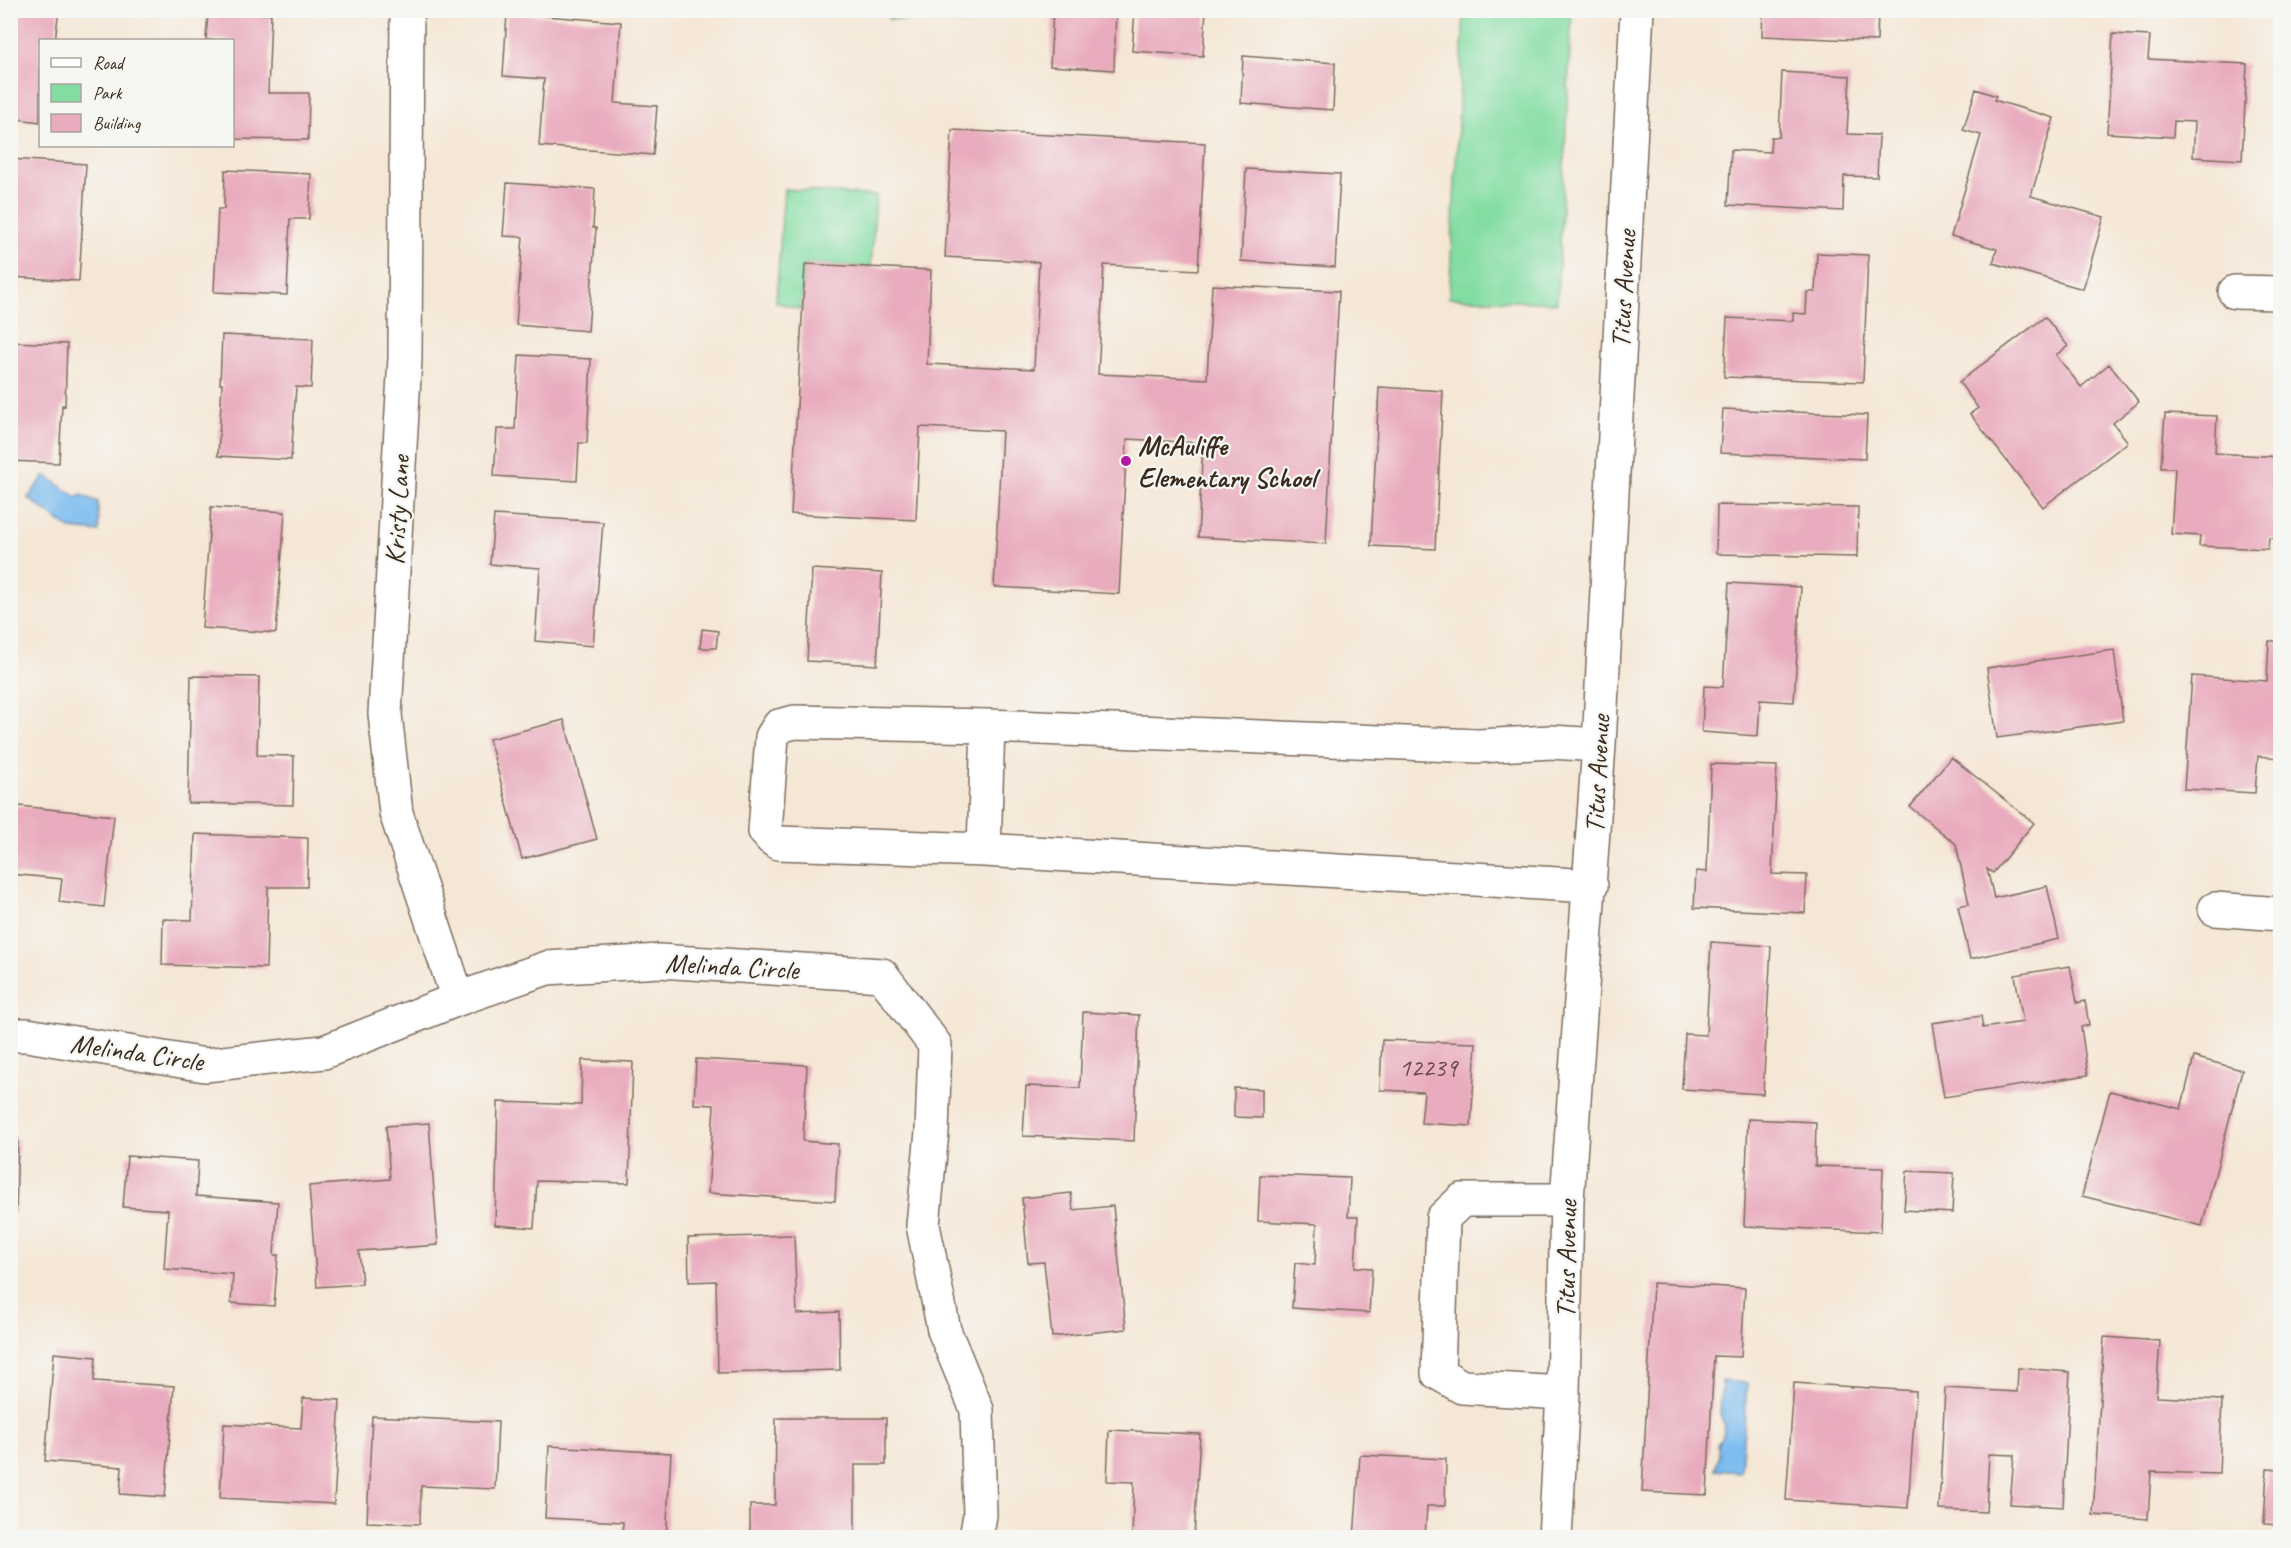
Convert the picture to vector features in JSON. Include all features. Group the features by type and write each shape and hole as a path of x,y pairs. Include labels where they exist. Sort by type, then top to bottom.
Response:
{"street":[{"name":"Kristy Lane","path":"407,10 405,358 385,714 396,813 458,999"},
{"name":"Titus Avenue","path":"1555,1538 1563,1393 1567,1200 1591,886 1637,10"},
{"path":"2235,292 2280,293"},
{"path":"1591,886 984,850 778,843 765,831 772,737 779,726 795,722 988,726 1479,746 1551,742 1599,745"},
{"path":"984,850 988,726"},
{"path":"2216,909 2280,914"},
{"name":"Melinda Circle","path":"10,1035 27,1035 205,1065 324,1052 458,999 547,968 659,961 882,975 935,1045 932,1132 923,1225 944,1330 977,1410 980,1515 976,1538"},
{"path":"1563,1393 1462,1387 1438,1373 1443,1218 1462,1200 1567,1200"}],"green space":[{"path":"888,11 974,11 973,24 888,19"},
{"path":"1464,11 1572,11 1557,303 1449,298"},
{"path":"784,189 876,196 871,267 805,264 801,310 776,302"}],"water":[{"path":"45,475 77,497 82,495 98,502 99,532 70,529 28,498"},
{"path":"1722,1381 1747,1383 1741,1472 1715,1470 1719,1455 1717,1445 1723,1434 1724,1423 1720,1415"}],"building":[{"path":"10,10 59,10 55,39 39,39 39,122 10,118"},
{"path":"1053,10 1116,10 1114,70 1050,66"},
{"path":"1135,10 1206,10 1203,56 1132,51"},
{"path":"1324,10 1352,10 1351,14 1324,12"},
{"path":"1763,10 1878,10 1877,41 1762,36"},
{"path":"208,12 271,14 268,93 309,93 308,140 234,139 234,39 206,39"},
{"path":"507,13 621,22 615,103 657,106 653,155 539,146 544,79 503,76"},
{"path":"2113,34 2150,36 2148,59 2247,64 2242,160 2193,157 2195,122 2174,121 2173,137 2107,133"},
{"path":"1243,56 1335,63 1333,110 1241,103"},
{"path":"1782,72 1850,76 1847,134 1879,135 1877,177 1844,176 1843,211 1728,205 1731,150 1770,152 1771,137 1779,137"},
{"path":"1976,89 1996,96 1994,100 2054,118 2031,196 2104,217 2083,289 1993,263 1997,249 1951,236 1981,135 1963,130"},
{"path":"952,130 1205,143 1198,270 1104,265 1098,374 1207,379 1212,285 1339,291 1326,544 1198,537 1203,443 1127,439 1119,594 994,587 1002,431 920,427 916,520 791,514 805,264 931,270 927,364 1034,369 1039,262 945,257"},
{"path":"10,159 86,164 79,281 10,277"},
{"path":"1246,169 1340,174 1335,267 1241,261"},
{"path":"225,170 311,174 309,219 290,219 287,295 214,292 218,209 224,209"},
{"path":"507,183 595,189 593,228 596,228 588,331 516,325 523,237 503,236"},
{"path":"1817,253 1868,255 1863,382 1724,377 1727,318 1793,321 1793,313 1806,314 1807,292 1815,292"},
{"path":"2045,317 2068,346 2056,355 2081,387 2109,364 2139,402 2113,423 2128,442 2043,507 1970,414 1978,408 1959,382"},
{"path":"222,335 313,339 311,388 296,387 291,460 218,456"},
{"path":"10,342 67,344 65,406 62,405 59,463 10,461"},
{"path":"519,355 591,359 587,443 579,443 577,481 494,476 497,429 515,429"},
{"path":"1379,387 1443,391 1435,549 1371,546"},
{"path":"1723,409 1867,415 1865,459 1720,453"},
{"path":"2165,414 2217,416 2215,453 2280,457 2280,539 2269,538 2268,549 2199,546 2200,536 2171,534 2175,468 2161,468"},
{"path":"1717,505 1858,507 1857,557 1716,554"},
{"path":"211,507 285,512 276,633 202,628"},
{"path":"494,515 603,522 593,646 535,641 540,568 490,564"},
{"path":"812,569 882,573 877,665 807,661"},
{"path":"1729,583 1801,587 1794,702 1760,700 1758,736 1702,732 1704,686 1723,687"},
{"path":"702,629 718,631 716,648 700,648"},
{"path":"2269,641 2280,641 2280,758 2258,756 2255,793 2184,789 2192,676 2267,681"},
{"path":"2114,650 2123,721 1997,738 1987,668"},
{"path":"191,676 259,677 257,755 294,756 293,805 188,803"},
{"path":"564,720 597,839 522,859 489,739"},
{"path":"1951,757 2034,823 1993,873 1987,869 1994,898 2047,886 2059,939 1970,959 1958,906 1969,904 1956,844 1910,807"},
{"path":"1711,764 1777,766 1772,874 1807,875 1805,913 1694,908 1696,871 1707,872"},
{"path":"10,805 114,816 104,907 59,902 62,879 10,874"},
{"path":"195,834 308,838 307,887 268,887 266,968 162,965 163,919 192,920"},
{"path":"1711,942 1771,946 1763,1094 1682,1089 1685,1034 1706,1035"},
{"path":"2070,966 2077,1003 2085,1001 2089,1025 2081,1027 2088,1075 1944,1097 1932,1023 1981,1016 1983,1028 2023,1022 2015,975"},
{"path":"1083,1012 1139,1015 1134,1141 1023,1136 1026,1086 1080,1088"},
{"path":"1382,1040 1476,1043 1471,1126 1421,1123 1424,1092 1380,1090"},
{"path":"2194,1057 2242,1070 2202,1226 2082,1196 2110,1091 2181,1109"},
{"path":"696,1059 807,1065 803,1141 838,1144 835,1201 708,1193 714,1105 694,1104"},
{"path":"582,1060 633,1062 629,1183 537,1181 534,1228 495,1225 498,1102 581,1105"},
{"path":"1234,1088 1262,1089 1262,1118 1234,1117"},
{"path":"1748,1119 1816,1122 1815,1166 1883,1168 1881,1232 1744,1226"},
{"path":"429,1123 438,1245 359,1251 362,1284 317,1287 309,1186 390,1179 386,1126"},
{"path":"10,1139 18,1139 16,1213 10,1213"},
{"path":"127,1156 198,1161 196,1196 278,1202 274,1255 278,1255 274,1306 231,1303 233,1274 164,1269 168,1210 123,1207"},
{"path":"1907,1171 1954,1173 1952,1213 1904,1210"},
{"path":"1260,1175 1350,1178 1348,1217 1358,1217 1355,1267 1372,1268 1369,1313 1292,1308 1295,1263 1315,1265 1317,1224 1258,1221"},
{"path":"1071,1193 1073,1210 1113,1206 1126,1329 1052,1337 1044,1262 1028,1263 1022,1198"},
{"path":"794,1235 797,1314 839,1312 840,1370 718,1373 716,1281 689,1282 688,1238"},
{"path":"1653,1283 1745,1288 1741,1357 1714,1356 1707,1495 1642,1492"},
{"path":"2104,1337 2160,1341 2156,1397 2222,1400 2219,1474 2151,1472 2148,1519 2093,1515"},
{"path":"54,1353 96,1357 94,1381 174,1386 165,1497 120,1494 122,1467 45,1461"},
{"path":"2018,1368 2070,1372 2063,1507 2010,1504 2014,1455 1989,1454 1986,1512 1939,1510 1945,1388 2017,1392"},
{"path":"1794,1383 1916,1391 1908,1508 1786,1500"},
{"path":"303,1398 340,1400 334,1504 220,1498 224,1424 301,1428"},
{"path":"372,1416 498,1422 495,1489 421,1486 420,1524 367,1522"},
{"path":"776,1418 886,1418 886,1465 855,1465 855,1538 750,1538 750,1505 775,1505"},
{"path":"1109,1430 1200,1434 1194,1538 1132,1538 1134,1482 1107,1481"},
{"path":"549,1446 671,1453 666,1538 622,1538 623,1522 545,1518"},
{"path":"1360,1455 1446,1459 1445,1506 1427,1506 1425,1538 1354,1538"},
{"path":"2267,1469 2280,1470 2280,1525 2264,1524"}],"place":[{"name":"McAuliffe Elementary School","path":"1126,461"}]}
